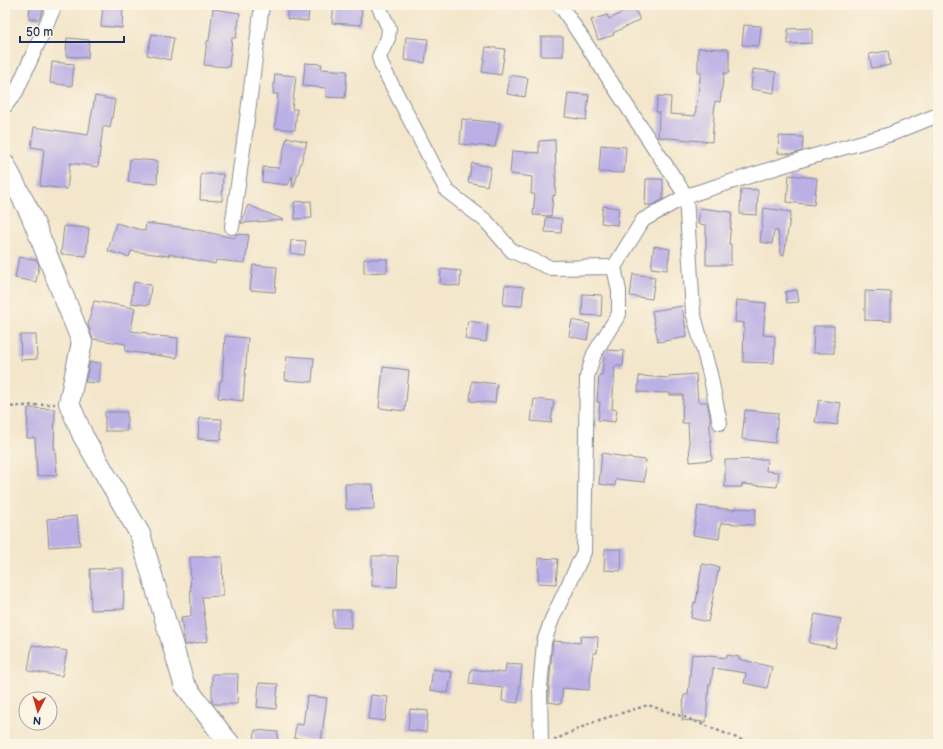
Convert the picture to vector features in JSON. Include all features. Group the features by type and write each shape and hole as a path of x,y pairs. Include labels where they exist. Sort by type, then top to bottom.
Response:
{"main road":[{"path":"5,165 31,215 82,342 69,403 83,436 140,534 184,684 230,744"}],"street":[{"path":"5,106 16,92 55,5"},
{"path":"232,227 262,5"},
{"path":"378,5 389,28 388,38 379,57 382,66 447,191 486,221 512,251 552,268 614,267"},
{"path":"559,5 686,196 693,312 710,374 720,423"},
{"path":"546,743 540,688 544,642 552,619 584,552 587,377 594,354 619,314 619,291 614,267 642,220 686,196 807,158 891,134 938,115"}],"path":[{"path":"5,407 69,403"},
{"path":"546,743 596,721 648,705 684,717 752,744"}],"building":[{"path":"30,5 45,5 39,19 29,19"},
{"path":"103,5 123,5 122,28 101,26"},
{"path":"288,5 309,5 308,21 287,19"},
{"path":"334,5 362,5 361,25 332,23"},
{"path":"634,7 640,20 613,33 614,35 598,40 591,20 607,15 609,19"},
{"path":"213,9 240,13 236,38 232,38 229,67 204,65"},
{"path":"744,25 761,26 759,46 742,45"},
{"path":"812,28 812,43 788,44 788,29"},
{"path":"152,34 174,38 170,60 147,55"},
{"path":"406,37 428,39 425,63 404,60"},
{"path":"541,37 563,37 563,56 541,56"},
{"path":"67,38 89,40 88,58 66,56"},
{"path":"486,47 505,49 501,75 482,72"},
{"path":"698,48 729,49 729,73 724,73 720,102 715,101 712,142 658,137 659,112 656,112 658,96 671,97 670,114 695,116 701,72 698,72"},
{"path":"888,51 890,65 872,68 869,54"},
{"path":"52,62 74,64 72,86 50,83"},
{"path":"305,63 322,64 321,69 347,71 345,98 326,97 326,88 303,86"},
{"path":"753,69 776,72 774,93 751,89"},
{"path":"275,74 296,76 292,109 297,109 295,130 275,128 278,94 273,94"},
{"path":"510,75 528,78 525,97 507,94"},
{"path":"568,93 589,95 586,120 565,117"},
{"path":"95,96 115,100 110,128 103,126 98,167 70,163 67,189 40,186 44,149 31,147 34,127 88,135"},
{"path":"462,119 500,123 495,147 460,144"},
{"path":"779,136 803,137 802,151 792,154 778,153"},
{"path":"287,137 307,142 294,187 292,176 288,185 262,182 263,167 279,168"},
{"path":"555,140 555,196 553,195 551,216 533,215 535,194 531,194 532,177 510,174 512,151 539,153 539,141"},
{"path":"601,145 626,147 624,173 599,172"},
{"path":"130,159 158,161 157,184 128,182"},
{"path":"472,163 491,167 487,186 468,182"},
{"path":"201,174 223,174 222,201 200,200"},
{"path":"789,175 817,178 814,205 787,202"},
{"path":"646,179 663,179 663,199 653,205 645,205"},
{"path":"741,189 758,190 757,215 740,214"},
{"path":"311,201 312,218 295,219 294,202"},
{"path":"248,205 284,220 241,223"},
{"path":"603,206 619,208 617,225 601,223"},
{"path":"700,208 732,212 729,244 731,244 731,265 706,265 706,225 698,224"},
{"path":"764,208 791,212 784,255 781,255 778,231 774,231 772,244 760,242"},
{"path":"546,217 562,219 561,233 545,232"},
{"path":"116,223 145,231 146,223 187,228 234,238 237,234 249,235 245,263 216,260 215,264 169,254 169,256 131,251 129,257 108,251"},
{"path":"64,226 89,228 86,256 61,254"},
{"path":"291,240 306,241 304,255 290,253"},
{"path":"654,246 670,249 667,270 651,268"},
{"path":"19,257 37,260 39,266 36,282 15,278"},
{"path":"364,259 387,259 387,272 364,273"},
{"path":"253,265 277,267 275,292 250,290"},
{"path":"441,269 461,271 460,286 440,284"},
{"path":"633,274 655,277 652,299 630,296"},
{"path":"134,282 151,285 149,305 131,303"},
{"path":"505,285 524,287 522,306 503,305"},
{"path":"797,290 799,302 787,303 785,292"},
{"path":"865,291 891,292 891,321 865,320"},
{"path":"583,294 602,295 601,316 582,315"},
{"path":"737,300 766,303 763,335 775,336 774,363 743,362 744,323 735,322"},
{"path":"94,301 135,308 131,331 148,333 148,335 178,338 177,358 125,351 126,344 93,339 88,325"},
{"path":"682,306 687,337 658,342 652,311"},
{"path":"572,320 590,324 587,340 569,336"},
{"path":"468,321 488,324 486,342 465,339"},
{"path":"814,326 834,326 834,353 813,353"},
{"path":"20,335 36,335 37,359 21,360"},
{"path":"225,336 248,338 243,401 218,398 220,381 222,381"},
{"path":"606,350 624,351 623,366 615,366 612,409 617,410 615,422 598,420 600,402 597,402 599,375 602,375 604,354"},
{"path":"287,356 314,358 312,382 285,380"},
{"path":"90,362 101,363 99,383 85,382"},
{"path":"383,367 409,370 405,411 379,408"},
{"path":"696,374 698,402 707,402 710,416 712,460 690,462 688,423 682,423 683,395 638,392 639,376 670,378 669,376"},
{"path":"472,381 497,384 495,403 470,401"},
{"path":"534,399 554,401 551,423 531,421"},
{"path":"819,400 841,403 837,425 815,422"},
{"path":"28,408 55,409 54,448 57,475 37,476 35,438 27,438"},
{"path":"745,410 778,413 775,443 742,439"},
{"path":"105,412 127,412 127,431 105,431"},
{"path":"199,418 222,419 221,440 198,439"},
{"path":"602,453 619,457 646,460 644,482 616,479 615,486 599,484"},
{"path":"767,459 766,471 779,472 777,487 742,484 742,487 725,487 725,460"},
{"path":"345,484 373,484 374,509 346,509"},
{"path":"698,506 735,510 735,508 756,509 754,525 721,523 719,539 693,535"},
{"path":"77,516 80,545 49,547 47,519"},
{"path":"605,549 622,549 621,571 604,570"},
{"path":"372,556 398,556 397,587 372,586"},
{"path":"190,557 222,557 223,596 202,597 208,641 185,645 181,617 191,616"},
{"path":"539,558 558,559 556,584 538,583"},
{"path":"702,564 719,567 708,622 691,618 694,602 696,603"},
{"path":"123,568 124,609 91,610 90,569"},
{"path":"333,610 351,610 351,628 333,627"},
{"path":"815,614 841,619 835,648 809,643"},
{"path":"581,636 598,637 597,653 593,653 589,690 563,688 561,704 549,702 553,641 580,643"},
{"path":"32,645 67,651 62,676 28,671"},
{"path":"692,654 726,658 727,655 772,667 767,688 744,683 746,673 713,668 711,684 709,684 706,722 682,720 684,695 688,695"},
{"path":"506,664 522,665 518,703 502,701 503,688 469,684 471,669 505,673"},
{"path":"433,669 452,672 448,693 430,690"},
{"path":"212,674 238,674 237,704 213,704"},
{"path":"259,683 278,684 276,709 257,707"},
{"path":"371,695 388,697 385,721 368,719"},
{"path":"307,696 327,698 321,741 294,738 296,724 303,725"},
{"path":"410,709 428,711 426,732 408,730"},
{"path":"255,730 278,732 277,744 254,744"}]}
